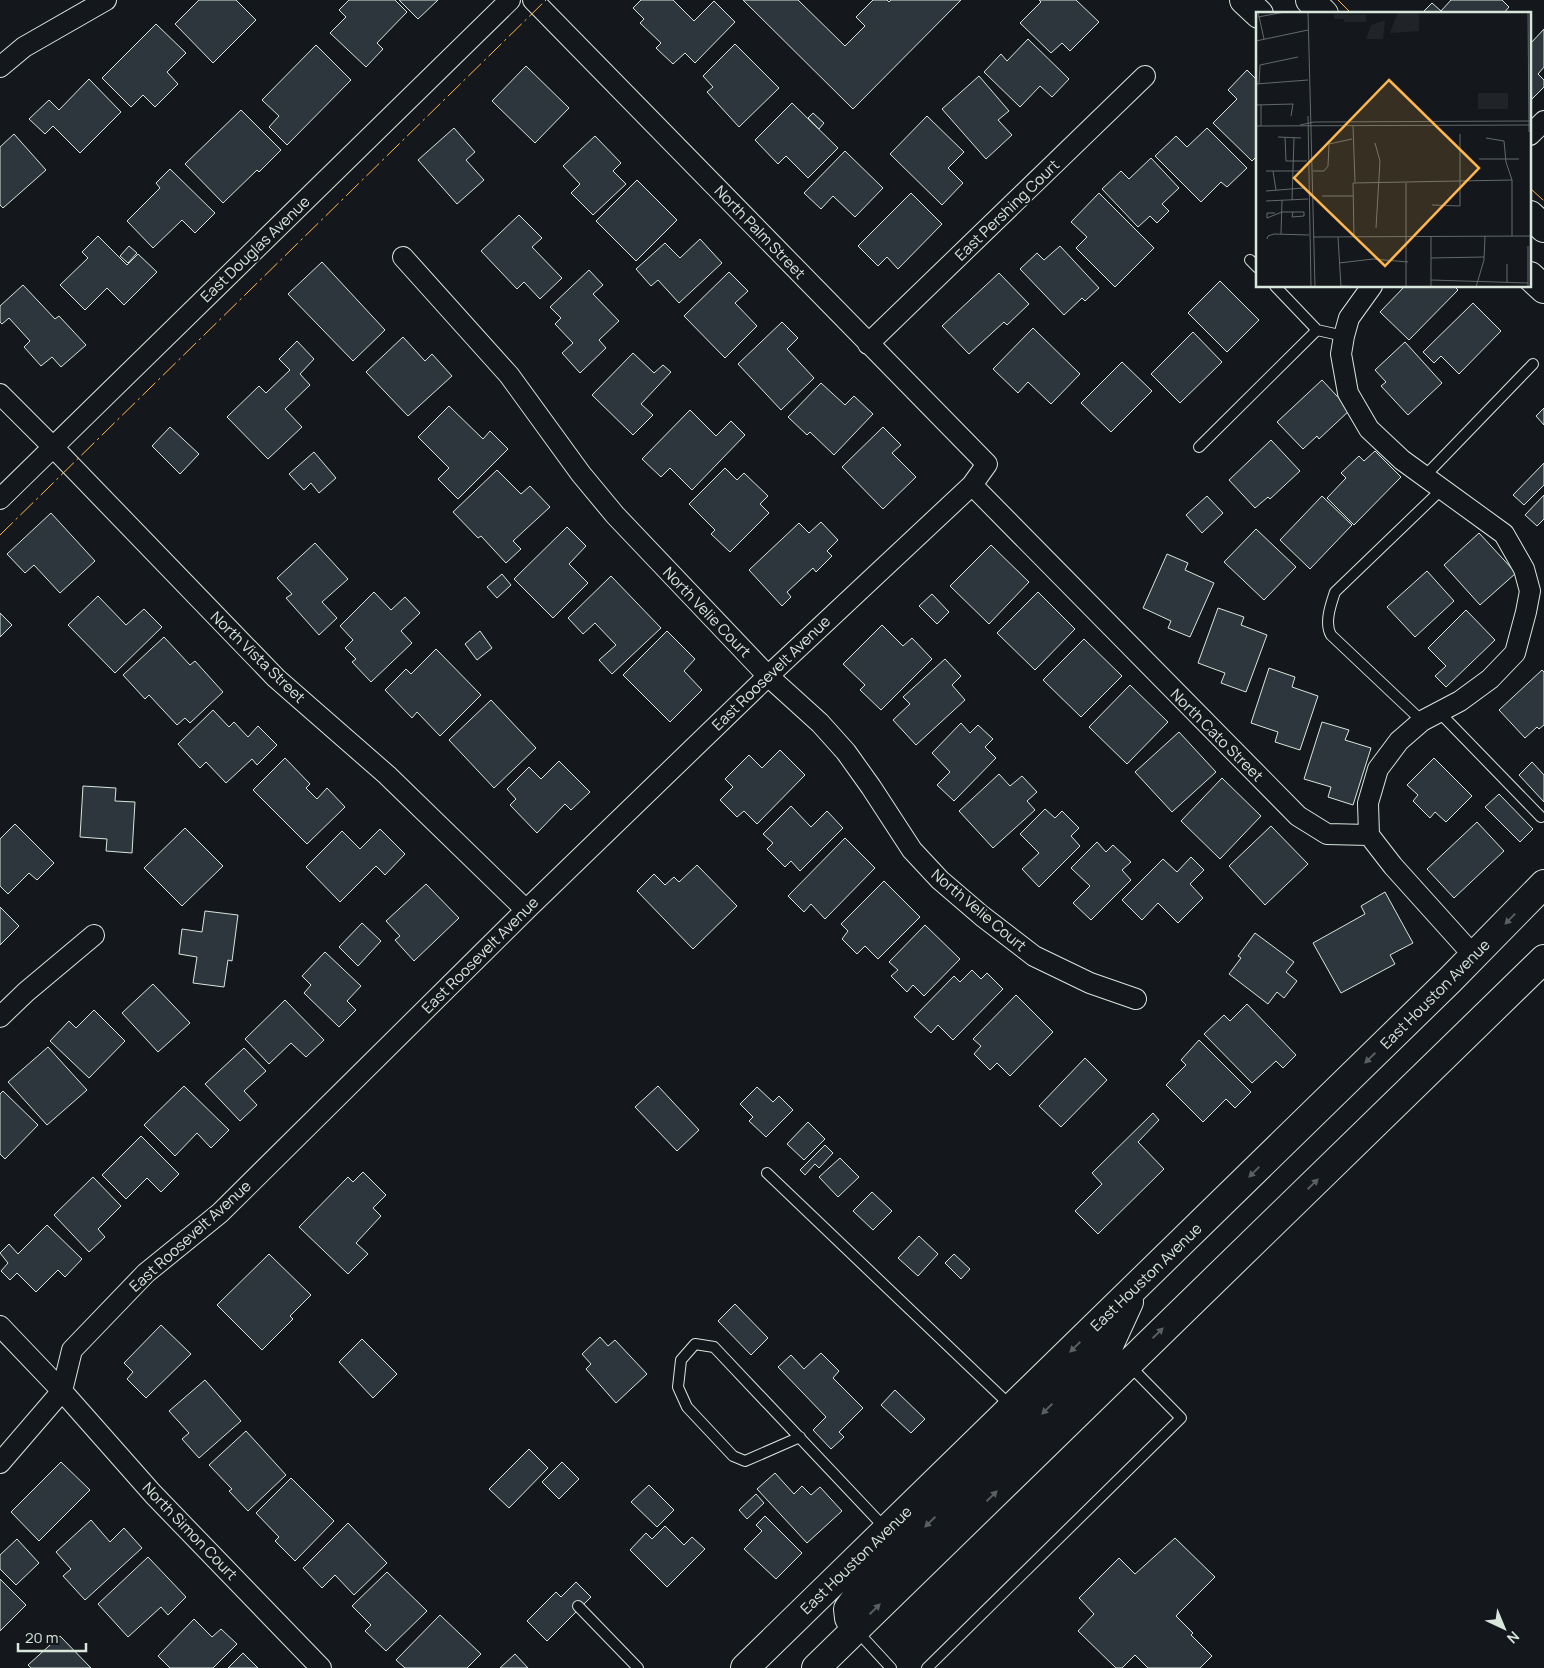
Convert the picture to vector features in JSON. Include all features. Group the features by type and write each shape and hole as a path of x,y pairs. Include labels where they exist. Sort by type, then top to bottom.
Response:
{"main road":[{"path":"1244,0 1257,12"},
{"path":"1310,0 1322,12"},
{"path":"1532,217 1544,228"},
{"path":"1532,278 1544,289"},
{"name":"East Houston Avenue","path":"745,1668 1474,956 1544,884"},
{"path":"816,1668 1127,1363 1544,959"},
{"path":"855,1629 849,1618 848,1610 865,1585 1107,1350 1136,1286"}],"street":[{"path":"0,67 24,47 106,0"},
{"name":"East Douglas Avenue","path":"0,499 510,0"},
{"name":"North Palm Street","path":"533,0 987,464"},
{"name":"East Pershing Court","path":"868,344 1145,76"},
{"path":"1532,132 1544,121"},
{"name":"North Velie Court","path":"403,257 487,348 509,375 580,474 615,515 768,676 820,723 846,752 912,850 940,880 982,916 1034,956 1090,983 1136,999"},
{"path":"1370,288 1348,318 1344,336 1341,354 1348,394 1369,429 1402,460 1504,534 1524,569 1533,592 1516,653 1490,679 1460,701 1430,717 1398,741 1378,769 1368,803 1370,836 1392,866 1474,956"},
{"name":"North Vista Street","path":"0,394 276,678 388,775 526,910"},
{"name":"East Roosevelt Avenue","path":"0,1463 62,1391 72,1350 146,1272 220,1213 526,910 768,676 972,485 987,464"},
{"name":"North Cato Street","path":"972,485 1298,816 1327,834 1370,836"},
{"path":"0,1017 26,992 94,935"},
{"name":"North Simon Court","path":"0,1326 62,1391 153,1494 321,1668"}],"lane":[{"path":"1277,288 1317,330 1344,336"},
{"path":"1199,448 1317,330"},
{"path":"1424,476 1533,364"},
{"path":"1441,490 1335,592 1327,629 1331,635 1430,717 1541,817"},
{"path":"767,1173 1012,1407"},
{"path":"800,1437 746,1461 733,1456 687,1407 678,1387 681,1360 695,1344 714,1348 800,1437 887,1530"},
{"path":"927,1668 1181,1418 1127,1363"},
{"path":"578,1606 638,1668"},
{"path":"855,1629 890,1668"}],"building":[{"path":"199,0 236,0 256,20 213,63 175,24"},
{"path":"349,0 395,0 407,12 377,43 383,49 366,67 330,33 346,17 339,10"},
{"path":"399,0 438,0 418,19"},
{"path":"641,0 673,0 694,21 714,1 735,22 695,63 685,53 673,64 656,48 661,43 640,23 644,19 633,8"},
{"path":"743,0 798,0 845,46 865,26 856,17 873,0 887,0 889,2 891,0 961,0 853,109"},
{"path":"1039,0 1076,0 1099,22 1070,51 1062,43 1051,53 1020,23 1041,2"},
{"path":"1451,0 1502,0 1509,7 1505,12 1423,12 1432,3 1441,11"},
{"path":"156,24 186,53 167,72 178,84 155,107 143,95 131,107 102,78"},
{"path":"1544,29 1544,67 1538,74 1544,80 1544,87 1532,99 1532,42"},
{"path":"1028,39 1069,79 1052,97 1040,86 1020,107 984,72 1001,54 1007,61"},
{"path":"735,44 779,88 739,127 707,92 713,87 703,76"},
{"path":"316,45 351,80 287,145 269,127 279,116 262,100"},
{"path":"526,66 569,108 535,143 492,101"},
{"path":"1247,70 1256,79 1256,157 1252,161 1213,123 1237,99 1228,90"},
{"path":"979,76 1009,111 998,120 1012,135 986,159 942,109"},
{"path":"89,79 121,112 80,153 53,126 45,134 29,119 49,100 59,110"},
{"path":"792,103 838,148 808,178 786,156 778,164 755,140"},
{"path":"241,110 281,150 223,203 185,164"},
{"path":"813,113 824,123 819,129 808,118"},
{"path":"927,116 964,152 948,168 963,183 942,205 890,154"},
{"path":"454,128 475,152 466,160 484,180 457,204 418,160"},
{"path":"1207,128 1247,168 1227,187 1221,182 1201,202 1155,156 1176,136 1187,147"},
{"path":"14,134 46,170 3,208 0,205 0,147"},
{"path":"595,136 621,163 613,171 626,184 593,215 571,193 580,184 563,166"},
{"path":"845,151 883,188 855,217 833,196 821,209 804,193"},
{"path":"1151,158 1179,188 1162,204 1169,211 1157,223 1150,216 1138,227 1102,189 1121,171 1129,179"},
{"path":"170,169 215,213 195,233 182,220 153,248 127,221 160,188 156,183"},
{"path":"637,180 677,220 636,261 596,221"},
{"path":"911,193 942,224 898,269 887,257 878,266 858,246"},
{"path":"1099,193 1154,248 1115,287 1076,248 1087,237 1071,222"},
{"path":"519,215 542,238 532,247 562,278 540,299 524,282 517,289 481,251"},
{"path":"98,236 127,265 138,254 157,272 124,305 107,288 85,310 60,285 88,258 82,252"},
{"path":"700,239 722,263 679,303 658,280 651,286 636,269 665,243 680,258"},
{"path":"129,246 137,253 128,263 120,256"},
{"path":"1060,246 1099,288 1085,301 1082,298 1064,315 1020,269 1037,253 1044,260"},
{"path":"322,262 385,330 353,361 288,294"},
{"path":"589,270 603,285 593,294 619,321 599,340 606,348 580,373 562,353 573,343 555,324 561,318 550,307"},
{"path":"729,272 748,291 735,303 757,326 725,358 684,316"},
{"path":"999,273 1029,304 1007,325 1004,322 969,354 942,326"},
{"path":"1220,281 1259,320 1227,352 1188,313"},
{"path":"23,285 55,319 59,316 86,345 61,367 52,357 41,366 24,347 30,341 9,318 2,324 0,322 0,306"},
{"path":"1403,288 1456,288 1458,290 1409,340 1380,312"},
{"path":"1473,303 1501,331 1459,374 1441,356 1434,363 1423,352"},
{"path":"782,322 798,338 787,349 814,378 781,410 738,364"},
{"path":"1033,328 1080,374 1051,404 1028,382 1018,393 993,369"},
{"path":"1193,332 1222,362 1180,403 1151,374"},
{"path":"403,337 425,361 432,354 452,376 408,416 366,372"},
{"path":"297,341 314,359 300,374 310,385 285,409 302,427 268,459 227,417 259,386 266,393 290,370 279,359"},
{"path":"1405,342 1442,383 1408,415 1381,386 1386,382 1375,370"},
{"path":"633,353 654,373 663,365 671,372 641,404 653,415 633,435 592,395"},
{"path":"1122,362 1152,391 1111,432 1081,403"},
{"path":"1322,380 1350,410 1319,439 1317,436 1303,449 1277,422"},
{"path":"821,383 845,405 854,396 873,414 834,455 810,432 807,435 788,417"},
{"path":"449,406 483,439 490,431 508,449 458,499 438,479 449,468 418,437"},
{"path":"1544,408 1544,425 1536,416"},
{"path":"690,410 716,436 731,421 745,435 692,490 670,468 661,477 642,459"},
{"path":"170,427 199,454 180,474 152,446"},
{"path":"883,427 901,445 892,453 916,477 883,509 842,467"},
{"path":"1271,440 1300,471 1270,499 1268,497 1255,508 1229,480"},
{"path":"1375,451 1401,477 1354,525 1327,498 1346,478 1341,473 1359,456 1364,461"},
{"path":"314,452 336,478 319,493 311,483 304,490 289,474"},
{"path":"1544,463 1544,485 1524,505 1513,495"},
{"path":"725,468 737,480 744,473 768,496 760,504 769,513 730,552 711,534 715,530 689,504"},
{"path":"497,470 521,494 530,486 550,507 513,541 521,549 506,563 481,536 478,538 453,512"},
{"path":"1544,495 1544,519 1537,526 1525,515"},
{"path":"1207,496 1223,513 1202,533 1186,515"},
{"path":"1322,496 1352,525 1310,569 1280,540"},
{"path":"51,513 95,561 60,593 34,565 25,573 7,554"},
{"path":"821,522 838,540 827,551 832,556 816,572 813,568 787,592 791,597 782,606 749,570 799,523 809,533"},
{"path":"567,527 586,546 569,564 588,583 553,618 514,579"},
{"path":"1256,529 1296,567 1264,600 1224,562"},
{"path":"1479,533 1516,573 1480,605 1444,565"},
{"path":"315,543 348,579 322,602 337,618 319,635 286,598 292,594 277,578"},
{"path":"991,545 1029,582 989,624 950,586"},
{"path":"1167,554 1188,563 1185,570 1214,583 1190,637 1168,628 1171,621 1143,608"},
{"path":"1427,571 1454,601 1415,637 1387,607"},
{"path":"502,574 511,585 497,598 487,587"},
{"path":"611,576 661,628 612,674 599,660 616,645 595,623 583,634 568,618"},
{"path":"374,592 391,610 405,597 420,613 401,631 412,643 371,682 352,662 356,659 345,648 353,640 340,626"},
{"path":"1038,592 1075,629 1035,670 997,633"},
{"path":"932,594 949,612 937,624 919,606"},
{"path":"98,596 126,625 144,609 162,627 115,673 68,625"},
{"path":"1218,608 1244,617 1241,625 1267,635 1246,692 1221,683 1225,673 1198,663"},
{"path":"1466,610 1495,640 1446,687 1435,676 1446,666 1428,648"},
{"path":"0,613 12,625 0,637"},
{"path":"882,625 903,646 912,638 932,659 881,710 860,690 865,685 843,664"},
{"path":"480,631 492,648 477,660 465,644"},
{"path":"667,631 695,659 684,671 702,690 670,722 623,675"},
{"path":"164,637 190,665 195,661 223,692 190,723 185,718 177,725 149,695 145,699 123,675"},
{"path":"1084,639 1122,676 1081,717 1043,680"},
{"path":"436,649 481,695 440,736 417,712 412,718 385,690 406,669 411,674"},
{"path":"945,659 961,676 952,685 965,700 916,745 893,720 910,704 903,697"},
{"path":"1269,668 1295,677 1292,687 1318,696 1300,750 1275,742 1278,732 1251,723"},
{"path":"1542,670 1544,672 1544,725 1539,729 1537,727 1525,738 1499,710"},
{"path":"1130,685 1168,722 1127,764 1089,727"},
{"path":"491,700 536,748 494,788 449,740"},
{"path":"213,710 229,727 234,722 248,737 258,726 277,745 257,765 252,759 226,783 206,762 200,768 178,744"},
{"path":"1322,722 1349,730 1345,740 1371,748 1353,805 1328,797 1331,787 1304,779"},
{"path":"961,723 970,733 978,725 993,739 985,747 996,758 954,801 937,785 950,772 932,753"},
{"path":"1179,732 1216,772 1172,812 1135,772"},
{"path":"780,750 805,775 757,824 744,811 737,817 720,800 733,787 725,779 749,755 762,768"},
{"path":"285,758 310,784 306,788 317,799 327,788 345,807 307,844 253,790"},
{"path":"1434,758 1472,796 1446,822 1435,812 1430,818 1413,801 1418,795 1407,785"},
{"path":"559,761 590,792 571,810 565,804 537,833 510,805 516,799 507,789 529,767 541,779"},
{"path":"1532,762 1544,775 1544,802 1519,775"},
{"path":"999,774 1010,786 1022,776 1037,792 1027,801 1035,810 993,848 959,811"},
{"path":"1222,778 1261,816 1220,859 1181,821"},
{"path":"83,786 116,788 115,801 135,802 132,853 106,851 107,839 80,837"},
{"path":"1499,794 1533,829 1520,842 1485,807"},
{"path":"791,806 811,827 827,811 843,828 800,871 791,861 785,867 767,849 773,843 763,834"},
{"path":"1045,809 1055,818 1062,811 1079,828 1071,836 1080,846 1039,887 1022,869 1039,853 1020,834"},
{"path":"1477,822 1504,851 1454,898 1427,869"},
{"path":"15,824 54,863 37,880 29,873 8,894 0,886 0,839"},
{"path":"1271,826 1308,864 1265,905 1229,866"},
{"path":"185,828 223,866 182,906 144,868"},
{"path":"380,829 405,854 385,875 376,866 340,902 306,867 342,831 360,849"},
{"path":"845,838 875,868 825,919 811,904 804,912 788,896"},
{"path":"1097,842 1106,852 1113,845 1131,862 1122,870 1131,880 1091,920 1073,903 1090,886 1071,868"},
{"path":"1191,857 1204,870 1190,884 1203,898 1178,923 1158,903 1142,920 1122,900 1163,859 1177,872"},
{"path":"697,865 737,906 693,949 637,891 654,874 665,885 674,877 679,882"},
{"path":"884,881 920,917 878,959 865,946 857,954 842,939 848,931 841,924"},
{"path":"426,884 459,918 414,961 395,940 400,936 386,921"},
{"path":"1385,892 1413,943 1390,955 1395,964 1341,993 1313,943 1365,914 1361,906"},
{"path":"0,907 19,926 0,945"},
{"path":"205,911 238,915 232,961 228,960 224,987 193,983 197,957 179,954 182,929 202,932"},
{"path":"362,923 381,941 358,966 339,947"},
{"path":"925,925 960,959 924,996 913,985 907,992 891,976 898,970 889,962"},
{"path":"1255,933 1294,962 1286,972 1297,981 1284,998 1277,992 1268,1004 1229,974 1241,958 1238,956"},
{"path":"325,952 361,986 347,1001 356,1010 339,1027 304,993 311,985 302,976"},
{"path":"972,970 981,979 987,973 1003,989 953,1040 938,1025 931,1033 914,1017 954,976 960,982"},
{"path":"153,984 190,1023 158,1052 122,1013"},
{"path":"1016,995 1053,1032 1010,1076 997,1063 990,1070 974,1054 981,1046 973,1039"},
{"path":"285,1000 324,1040 306,1057 291,1043 269,1064 245,1039"},
{"path":"1247,1004 1296,1055 1283,1068 1276,1061 1252,1083 1204,1034 1224,1015 1230,1021"},
{"path":"94,1010 125,1041 89,1078 50,1041 69,1021 76,1028"},
{"path":"1199,1040 1251,1092 1235,1108 1226,1099 1203,1122 1166,1085 1186,1065 1181,1060"},
{"path":"48,1047 87,1090 47,1125 8,1082"},
{"path":"244,1048 266,1071 244,1091 257,1105 240,1121 205,1084"},
{"path":"1085,1058 1107,1080 1061,1127 1039,1106"},
{"path":"184,1086 229,1130 211,1148 197,1133 175,1156 144,1125"},
{"path":"658,1086 699,1130 677,1151 635,1107"},
{"path":"757,1087 773,1102 779,1096 793,1110 766,1137 749,1121 753,1117 740,1104"},
{"path":"3,1091 38,1125 5,1159 0,1154 0,1094"},
{"path":"1153,1113 1159,1120 1138,1142 1164,1169 1098,1234 1075,1211 1102,1184 1092,1173"},
{"path":"808,1122 825,1139 804,1160 787,1144"},
{"path":"141,1136 179,1174 161,1192 147,1178 126,1199 102,1175"},
{"path":"825,1145 833,1153 819,1168 815,1164 805,1175 800,1170"},
{"path":"840,1158 859,1177 838,1197 819,1177"},
{"path":"363,1172 386,1195 373,1208 381,1216 356,1243 368,1254 348,1274 299,1227 348,1177 353,1182"},
{"path":"93,1177 121,1206 98,1229 105,1237 89,1252 54,1215"},
{"path":"872,1192 892,1211 873,1230 853,1211"},
{"path":"47,1225 82,1259 65,1277 58,1270 36,1292 17,1273 10,1280 1,1271 8,1263 0,1253 9,1244 18,1254"},
{"path":"919,1236 938,1254 918,1276 898,1258"},
{"path":"269,1254 311,1295 290,1316 293,1319 262,1350 217,1305"},
{"path":"954,1254 970,1269 961,1279 945,1263"},
{"path":"735,1304 768,1338 751,1355 718,1321"},
{"path":"161,1325 191,1354 146,1398 127,1379 133,1372 124,1363"},
{"path":"600,1337 608,1346 615,1340 647,1374 616,1403 586,1369 591,1364 582,1354"},
{"path":"362,1339 397,1374 373,1398 339,1362"},
{"path":"821,1353 839,1371 833,1378 863,1408 839,1432 844,1437 831,1449 813,1430 826,1417 778,1367 791,1355 804,1369"},
{"path":"205,1380 241,1421 199,1458 182,1439 189,1433 169,1411"},
{"path":"895,1390 925,1419 911,1433 881,1405"},
{"path":"246,1431 286,1475 248,1511 229,1491 232,1489 209,1465"},
{"path":"529,1449 548,1468 509,1508 489,1489"},
{"path":"61,1462 90,1490 39,1541 11,1512"},
{"path":"562,1462 579,1479 559,1499 542,1482"},
{"path":"775,1473 794,1494 802,1486 811,1495 820,1487 842,1511 807,1543 757,1489"},
{"path":"291,1478 334,1521 295,1561 275,1541 279,1537 256,1513"},
{"path":"649,1485 674,1510 657,1527 631,1502"},
{"path":"756,1494 764,1503 747,1519 739,1510"},
{"path":"765,1516 802,1553 776,1579 744,1549 762,1531 756,1525"},
{"path":"91,1520 110,1542 124,1528 142,1548 85,1600 63,1576 71,1569 56,1552"},
{"path":"348,1523 387,1563 354,1595 335,1575 322,1588 303,1568"},
{"path":"665,1526 684,1545 692,1537 705,1549 667,1587 630,1550 646,1533 652,1539"},
{"path":"1175,1538 1215,1577 1176,1616 1193,1633 1191,1635 1212,1656 1200,1668 1148,1668 1135,1655 1122,1668 1116,1668 1078,1631 1094,1614 1079,1598 1119,1558 1135,1574"},
{"path":"17,1539 39,1563 16,1585 0,1569 0,1555"},
{"path":"148,1557 186,1597 168,1615 161,1607 128,1637 98,1604"},
{"path":"387,1572 427,1611 386,1651 365,1631 371,1625 352,1606"},
{"path":"0,1579 26,1605 0,1631"},
{"path":"576,1582 591,1597 547,1641 527,1621 556,1592 561,1597"},
{"path":"440,1615 481,1654 467,1668 405,1668 396,1660"},
{"path":"194,1619 212,1637 221,1629 237,1644 213,1668 170,1668 158,1656"},
{"path":"60,1636 91,1668 31,1668 28,1665"},
{"path":"243,1653 258,1668 228,1668"},
{"path":"515,1654 528,1668 500,1668"}],"power":[{"path":"0,535 546,0"},
{"path":"1338,0 1350,12"},
{"path":"1532,190 1544,201"}]}
